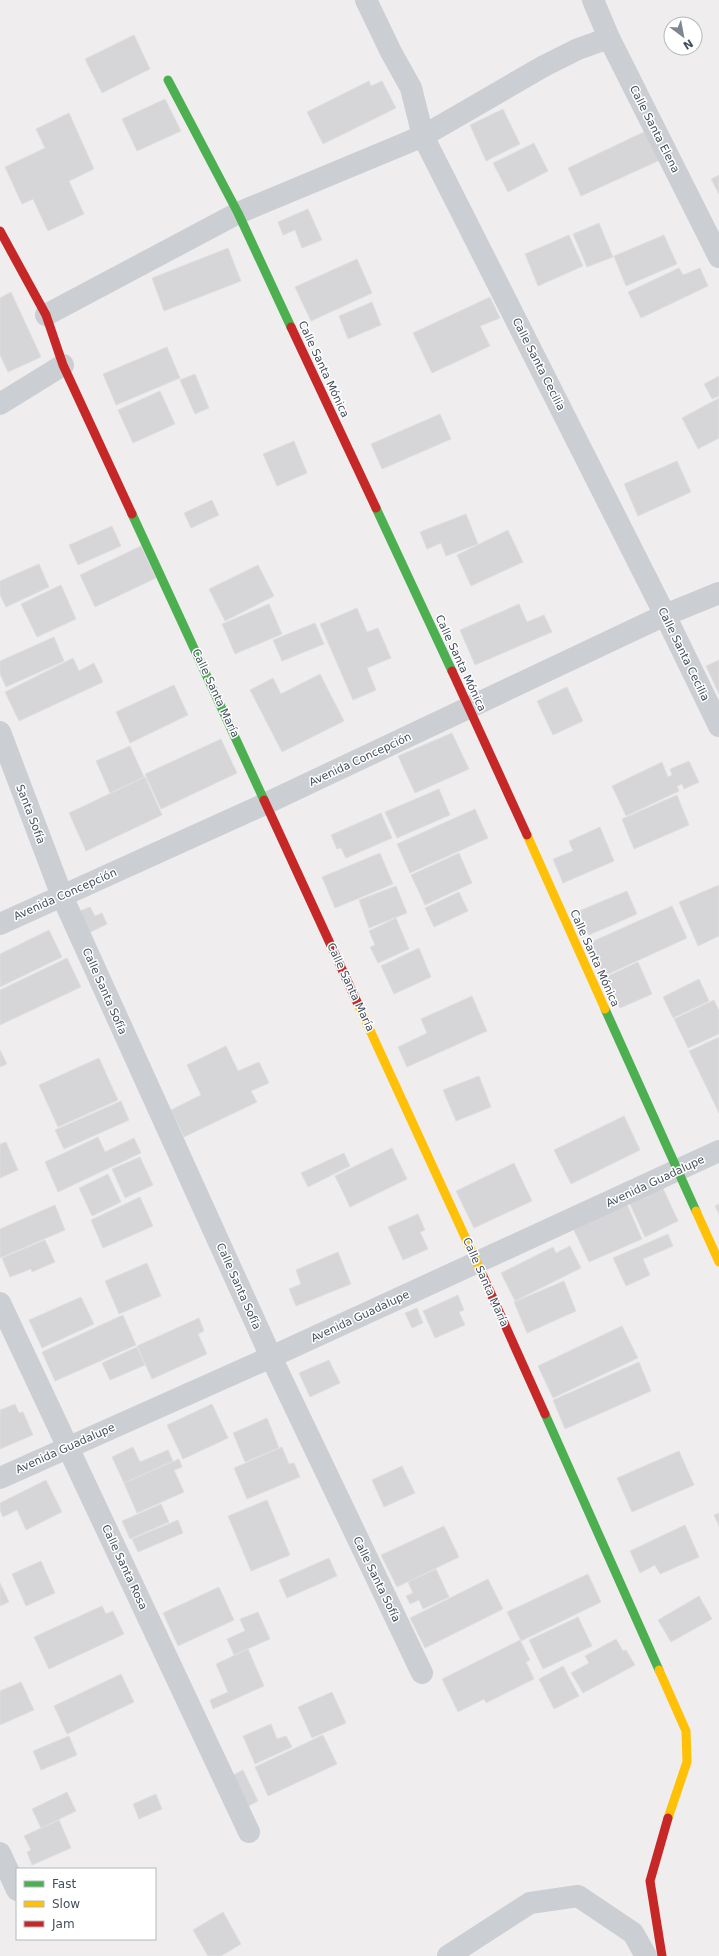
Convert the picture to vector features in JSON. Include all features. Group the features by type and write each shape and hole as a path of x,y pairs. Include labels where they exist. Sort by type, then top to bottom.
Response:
{"street":[{"name":"Calle Santa Cecilia","path":"366,0 391,52 411,88 423,136 665,615 719,726"},
{"name":"Calle Santa Elena","path":"594,0 609,38 719,257"},
{"path":"46,315 238,213 423,136 544,66 578,49 609,38"},
{"name":"Calle Santa Mónica","path":"168,80 238,213 469,707 719,1262"},
{"name":"Calle Santa María","path":"0,231 46,315 63,365 267,803 477,1262 686,1732 687,1762 672,1804 650,1881 662,1956"},
{"path":"0,404 63,365"},
{"name":"Avenida Concepción","path":"0,924 267,803 665,615 719,593"},
{"name":"Santa Sofía","path":"0,732 62,896"},
{"name":"Calle Santa Sofía","path":"62,896 271,1356 422,1673"},
{"name":"Avenida Guadalupe","path":"0,1478 678,1171 719,1151"},
{"name":"Calle Santa Rosa","path":"0,1303 249,1832"},
{"path":"0,1853 16,1888"},
{"path":"448,1956 530,1903 578,1896 633,1933 646,1956"}],"building":[{"path":"134,35 150,69 102,93 85,59"},
{"path":"369,81 371,86 382,81 396,108 323,144 307,112"},
{"path":"165,99 181,131 137,151 122,119"},
{"path":"503,109 520,144 486,161 470,125"},
{"path":"69,113 94,169 69,181 84,214 48,231 33,199 22,204 5,167 45,148 36,129"},
{"path":"646,131 660,160 581,196 568,168"},
{"path":"534,143 548,171 508,192 493,163"},
{"path":"719,175 719,194 711,179"},
{"path":"308,209 322,240 302,248 295,230 283,235 278,222"},
{"path":"599,223 613,257 587,267 573,234"},
{"path":"569,235 583,266 538,286 525,254"},
{"path":"664,235 677,264 626,286 614,256"},
{"path":"228,248 241,281 164,311 152,278"},
{"path":"357,259 372,293 311,321 295,287"},
{"path":"679,268 683,275 700,268 708,286 641,318 628,292"},
{"path":"11,292 41,357 8,372 0,355 0,298"},
{"path":"490,297 500,318 480,326 490,346 432,373 413,333"},
{"path":"372,302 381,325 348,339 339,316"},
{"path":"167,347 180,378 116,405 103,374"},
{"path":"195,374 209,408 195,414 180,380"},
{"path":"719,376 719,396 712,399 704,384"},
{"path":"160,391 175,424 133,443 118,410"},
{"path":"719,398 719,438 698,449 682,418"},
{"path":"440,414 451,439 382,469 371,444"},
{"path":"294,441 307,473 277,486 263,454"},
{"path":"677,461 691,492 638,516 624,484"},
{"path":"212,500 219,515 191,528 184,513"},
{"path":"466,514 478,544 446,556 441,543 427,549 420,532"},
{"path":"112,526 121,546 78,565 69,545"},
{"path":"508,530 523,562 471,586 457,555"},
{"path":"141,546 156,578 95,607 80,575"},
{"path":"39,564 49,587 6,607 0,595 0,581"},
{"path":"258,565 274,596 225,621 209,589"},
{"path":"61,585 76,619 37,637 21,604"},
{"path":"269,604 282,634 235,654 222,624"},
{"path":"519,604 527,622 544,615 552,632 475,665 460,630"},
{"path":"357,608 367,632 378,628 391,658 367,668 376,690 353,700 320,624"},
{"path":"315,623 324,644 282,661 273,640"},
{"path":"54,637 64,661 6,687 0,674 0,661"},
{"path":"73,658 79,671 94,663 103,682 19,721 5,692"},
{"path":"719,660 719,694 706,666"},
{"path":"320,674 344,721 282,752 250,690 273,678 281,694"},
{"path":"174,685 188,715 130,743 116,712"},
{"path":"567,687 583,721 553,735 537,701"},
{"path":"452,733 469,769 415,793 398,756"},
{"path":"221,739 237,773 161,809 145,774"},
{"path":"130,746 144,777 110,793 96,761"},
{"path":"689,761 699,782 684,789 682,784 677,786 679,791 626,816 612,786 662,762 668,777 672,775 670,769"},
{"path":"145,777 162,815 86,851 69,813"},
{"path":"439,789 450,815 397,838 385,812"},
{"path":"677,795 689,825 634,849 622,819"},
{"path":"475,809 488,838 410,873 397,844"},
{"path":"381,813 392,838 346,858 341,848 337,849 331,835"},
{"path":"600,827 614,861 563,883 553,859 573,851 569,841"},
{"path":"380,853 393,884 335,908 322,877"},
{"path":"459,853 472,883 425,905 411,875"},
{"path":"719,885 719,936 698,946 679,902"},
{"path":"396,886 407,913 369,928 359,900"},
{"path":"627,891 637,914 589,935 579,911"},
{"path":"459,892 468,911 434,927 425,908"},
{"path":"672,906 687,938 604,976 589,943"},
{"path":"90,907 95,916 102,913 107,924 87,934 77,912"},
{"path":"396,918 409,949 378,963 370,947 375,945 369,931"},
{"path":"49,930 62,957 0,987 0,954"},
{"path":"419,948 431,977 394,994 381,966"},
{"path":"67,958 81,987 0,1025 0,990"},
{"path":"638,962 652,994 620,1008 606,977"},
{"path":"699,979 709,1001 673,1018 663,997"},
{"path":"472,996 487,1031 407,1067 398,1047 427,1033 421,1019"},
{"path":"714,1000 719,1011 719,1034 688,1048 674,1019"},
{"path":"719,1037 719,1113 689,1051"},
{"path":"226,1046 238,1071 259,1062 269,1083 251,1091 257,1102 184,1137 171,1110 201,1095 187,1065"},
{"path":"0,1050 7,1064 0,1067"},
{"path":"99,1058 118,1100 58,1127 39,1085"},
{"path":"479,1076 491,1107 456,1121 443,1090"},
{"path":"121,1101 129,1120 64,1149 55,1130"},
{"path":"624,1116 640,1150 571,1184 554,1150"},
{"path":"98,1137 105,1152 134,1138 141,1153 58,1192 45,1162"},
{"path":"6,1142 18,1170 0,1178 0,1144"},
{"path":"392,1148 407,1179 350,1207 335,1176"},
{"path":"344,1153 350,1166 308,1187 301,1173"},
{"path":"140,1157 153,1185 125,1198 112,1169"},
{"path":"514,1163 532,1201 474,1228 456,1191"},
{"path":"108,1174 121,1202 92,1216 79,1188"},
{"path":"662,1186 678,1221 645,1237 629,1202"},
{"path":"140,1197 153,1226 103,1248 91,1220"},
{"path":"626,1202 642,1239 589,1262 572,1226"},
{"path":"719,1204 719,1214 715,1206"},
{"path":"55,1205 65,1230 0,1258 0,1229"},
{"path":"418,1214 425,1230 420,1232 428,1249 403,1260 388,1227"},
{"path":"668,1234 673,1246 643,1259 650,1275 626,1286 613,1258"},
{"path":"45,1240 55,1262 32,1272 31,1269 10,1277 2,1258"},
{"path":"570,1246 581,1268 515,1301 501,1273 553,1247 556,1253"},
{"path":"338,1252 351,1284 296,1306 289,1289 301,1284 296,1270"},
{"path":"147,1263 161,1296 119,1314 105,1281"},
{"path":"564,1281 576,1311 527,1333 514,1302"},
{"path":"458,1295 464,1310 459,1312 465,1325 435,1338 423,1311"},
{"path":"81,1297 94,1324 42,1348 29,1320"},
{"path":"417,1308 423,1323 412,1328 405,1313"},
{"path":"123,1315 136,1345 55,1381 42,1352"},
{"path":"199,1318 204,1331 198,1334 207,1354 152,1379 137,1346"},
{"path":"622,1326 638,1358 553,1398 538,1366"},
{"path":"137,1347 145,1365 110,1380 102,1363"},
{"path":"329,1360 340,1383 310,1397 299,1373"},
{"path":"639,1362 651,1391 565,1429 553,1400"},
{"path":"15,1404 19,1413 23,1412 33,1435 0,1449 0,1410"},
{"path":"212,1404 228,1438 183,1459 167,1425"},
{"path":"267,1418 279,1448 245,1462 233,1433"},
{"path":"133,1447 140,1462 168,1450 173,1461 124,1483 112,1457"},
{"path":"282,1447 289,1464 294,1463 300,1477 247,1499 234,1468"},
{"path":"679,1451 694,1485 632,1512 617,1478"},
{"path":"179,1459 182,1467 174,1470 184,1492 137,1513 124,1483"},
{"path":"402,1466 415,1493 384,1507 372,1480"},
{"path":"46,1480 62,1512 26,1530 17,1510 3,1517 0,1510 0,1503"},
{"path":"267,1500 290,1555 251,1571 228,1516"},
{"path":"161,1504 169,1522 130,1539 122,1521"},
{"path":"719,1513 719,1526 714,1515"},
{"path":"178,1520 183,1533 138,1552 132,1539"},
{"path":"685,1525 699,1557 660,1574 655,1565 640,1573 630,1551"},
{"path":"444,1526 459,1557 397,1587 381,1555"},
{"path":"329,1558 337,1576 287,1598 279,1580"},
{"path":"41,1561 55,1593 26,1606 12,1574"},
{"path":"436,1569 449,1597 423,1609 419,1600 410,1604 406,1596 413,1593 408,1582"},
{"path":"588,1574 601,1602 521,1641 507,1612"},
{"path":"488,1579 503,1609 425,1648 410,1618"},
{"path":"0,1583 9,1602 0,1606"},
{"path":"219,1587 234,1620 178,1646 163,1613"},
{"path":"699,1596 712,1619 671,1642 658,1620"},
{"path":"102,1606 106,1614 113,1611 124,1634 49,1669 34,1637"},
{"path":"258,1612 270,1639 234,1655 227,1639 245,1631 240,1619"},
{"path":"578,1617 592,1646 543,1669 529,1640"},
{"path":"616,1639 623,1651 626,1650 635,1665 583,1693 571,1673 589,1663 585,1656"},
{"path":"520,1640 530,1660 526,1662 534,1679 486,1703 484,1699 458,1712 442,1679"},
{"path":"248,1649 264,1686 213,1709 210,1700 228,1692 216,1664"},
{"path":"563,1666 579,1696 554,1709 539,1679"},
{"path":"121,1674 134,1702 67,1734 54,1706"},
{"path":"21,1682 34,1710 0,1725 0,1691"},
{"path":"332,1692 346,1723 312,1738 298,1707"},
{"path":"271,1724 277,1739 286,1736 292,1747 255,1764 243,1736"},
{"path":"323,1735 337,1764 268,1796 255,1767"},
{"path":"69,1736 77,1755 41,1770 33,1751"},
{"path":"243,1770 258,1801 247,1807 231,1776"},
{"path":"67,1792 76,1811 41,1828 32,1809"},
{"path":"156,1794 162,1809 139,1819 133,1804"},
{"path":"59,1820 71,1848 32,1865 27,1852 31,1850 24,1836"},
{"path":"223,1912 241,1944 221,1956 208,1956 193,1930"}],"traffic: fast":[{"path":"168,80 238,213 291,327"},
{"path":"376,508 452,671"},
{"path":"132,514 264,800"},
{"path":"605,1009 696,1211"},
{"path":"545,1414 659,1670"}],"traffic: slow":[{"path":"527,835 605,1009"},
{"path":"357,1002 483,1276"},
{"path":"696,1211 719,1262"},
{"path":"659,1670 686,1731 687,1762 668,1818"}],"traffic: jam":[{"path":"0,231 46,315 63,365 132,514"},
{"path":"291,327 376,508"},
{"path":"452,671 527,835"},
{"path":"264,800 357,1002"},
{"path":"483,1276 545,1414"},
{"path":"662,1956 650,1881 668,1818"}]}
